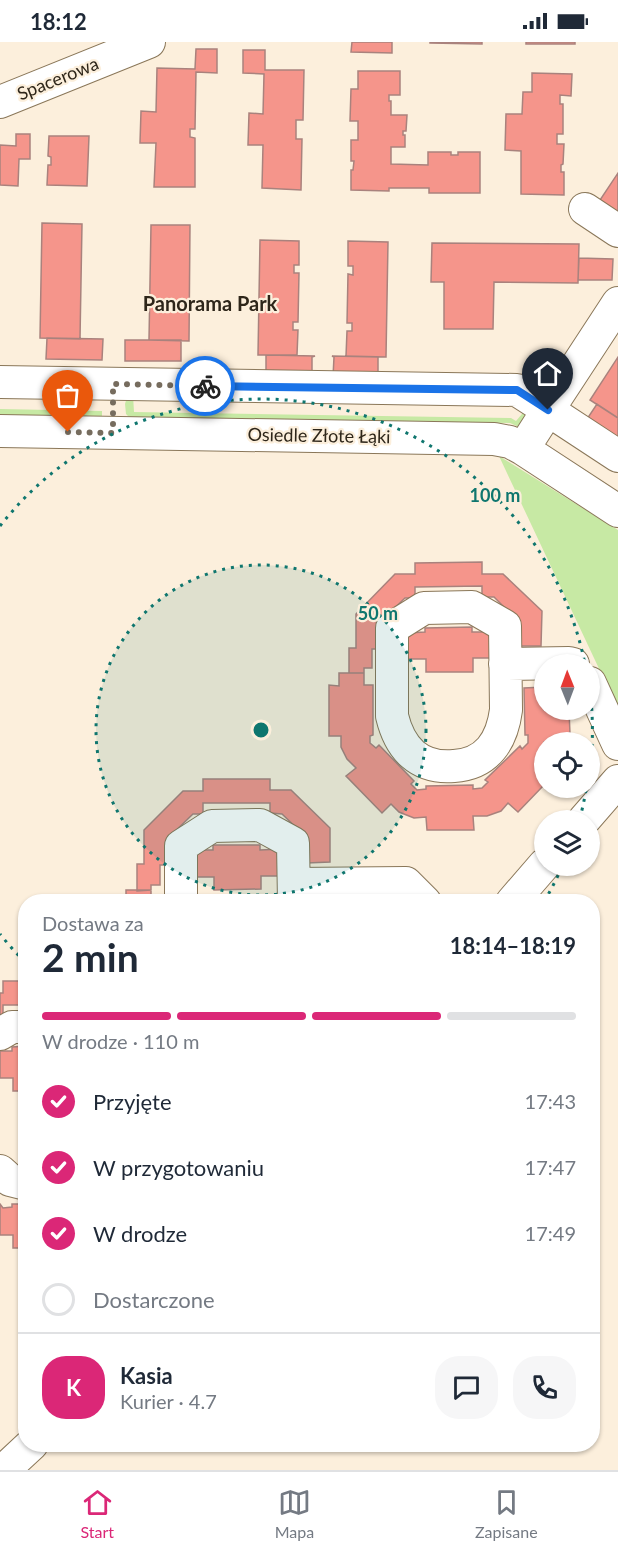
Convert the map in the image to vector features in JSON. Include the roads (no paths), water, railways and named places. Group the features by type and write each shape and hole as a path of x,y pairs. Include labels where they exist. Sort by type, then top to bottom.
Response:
{"street":[{"name":"Spacerowa","path":"0,102 149,42"},
{"path":"585,209 618,231"},
{"path":"523,449 618,303"},
{"path":"0,382 517,390 618,456"},
{"path":"113,384 113,433"},
{"name":"Osiedle Złote Łąki","path":"0,431 494,439 510,442 523,449 618,511"},
{"path":"472,607 505,626 506,664 504,723 501,735 486,755 475,762 447,767 433,766 421,761 410,752 401,741 392,716 392,628 424,608 472,607"},
{"path":"506,664 534,664"},
{"path":"600,704 618,744"},
{"path":"593,810 618,782"},
{"path":"181,894 181,846 212,825 260,825 293,843 294,893 406,883 417,894"},
{"path":"519,894 534,876"},
{"path":"0,1034 12,1027 18,1027"},
{"path":"0,1171 10,1179 18,1182"},
{"path":"3,1470 23,1452"}],"district":[{"name":"Panorama Park","path":"210,304"}]}
